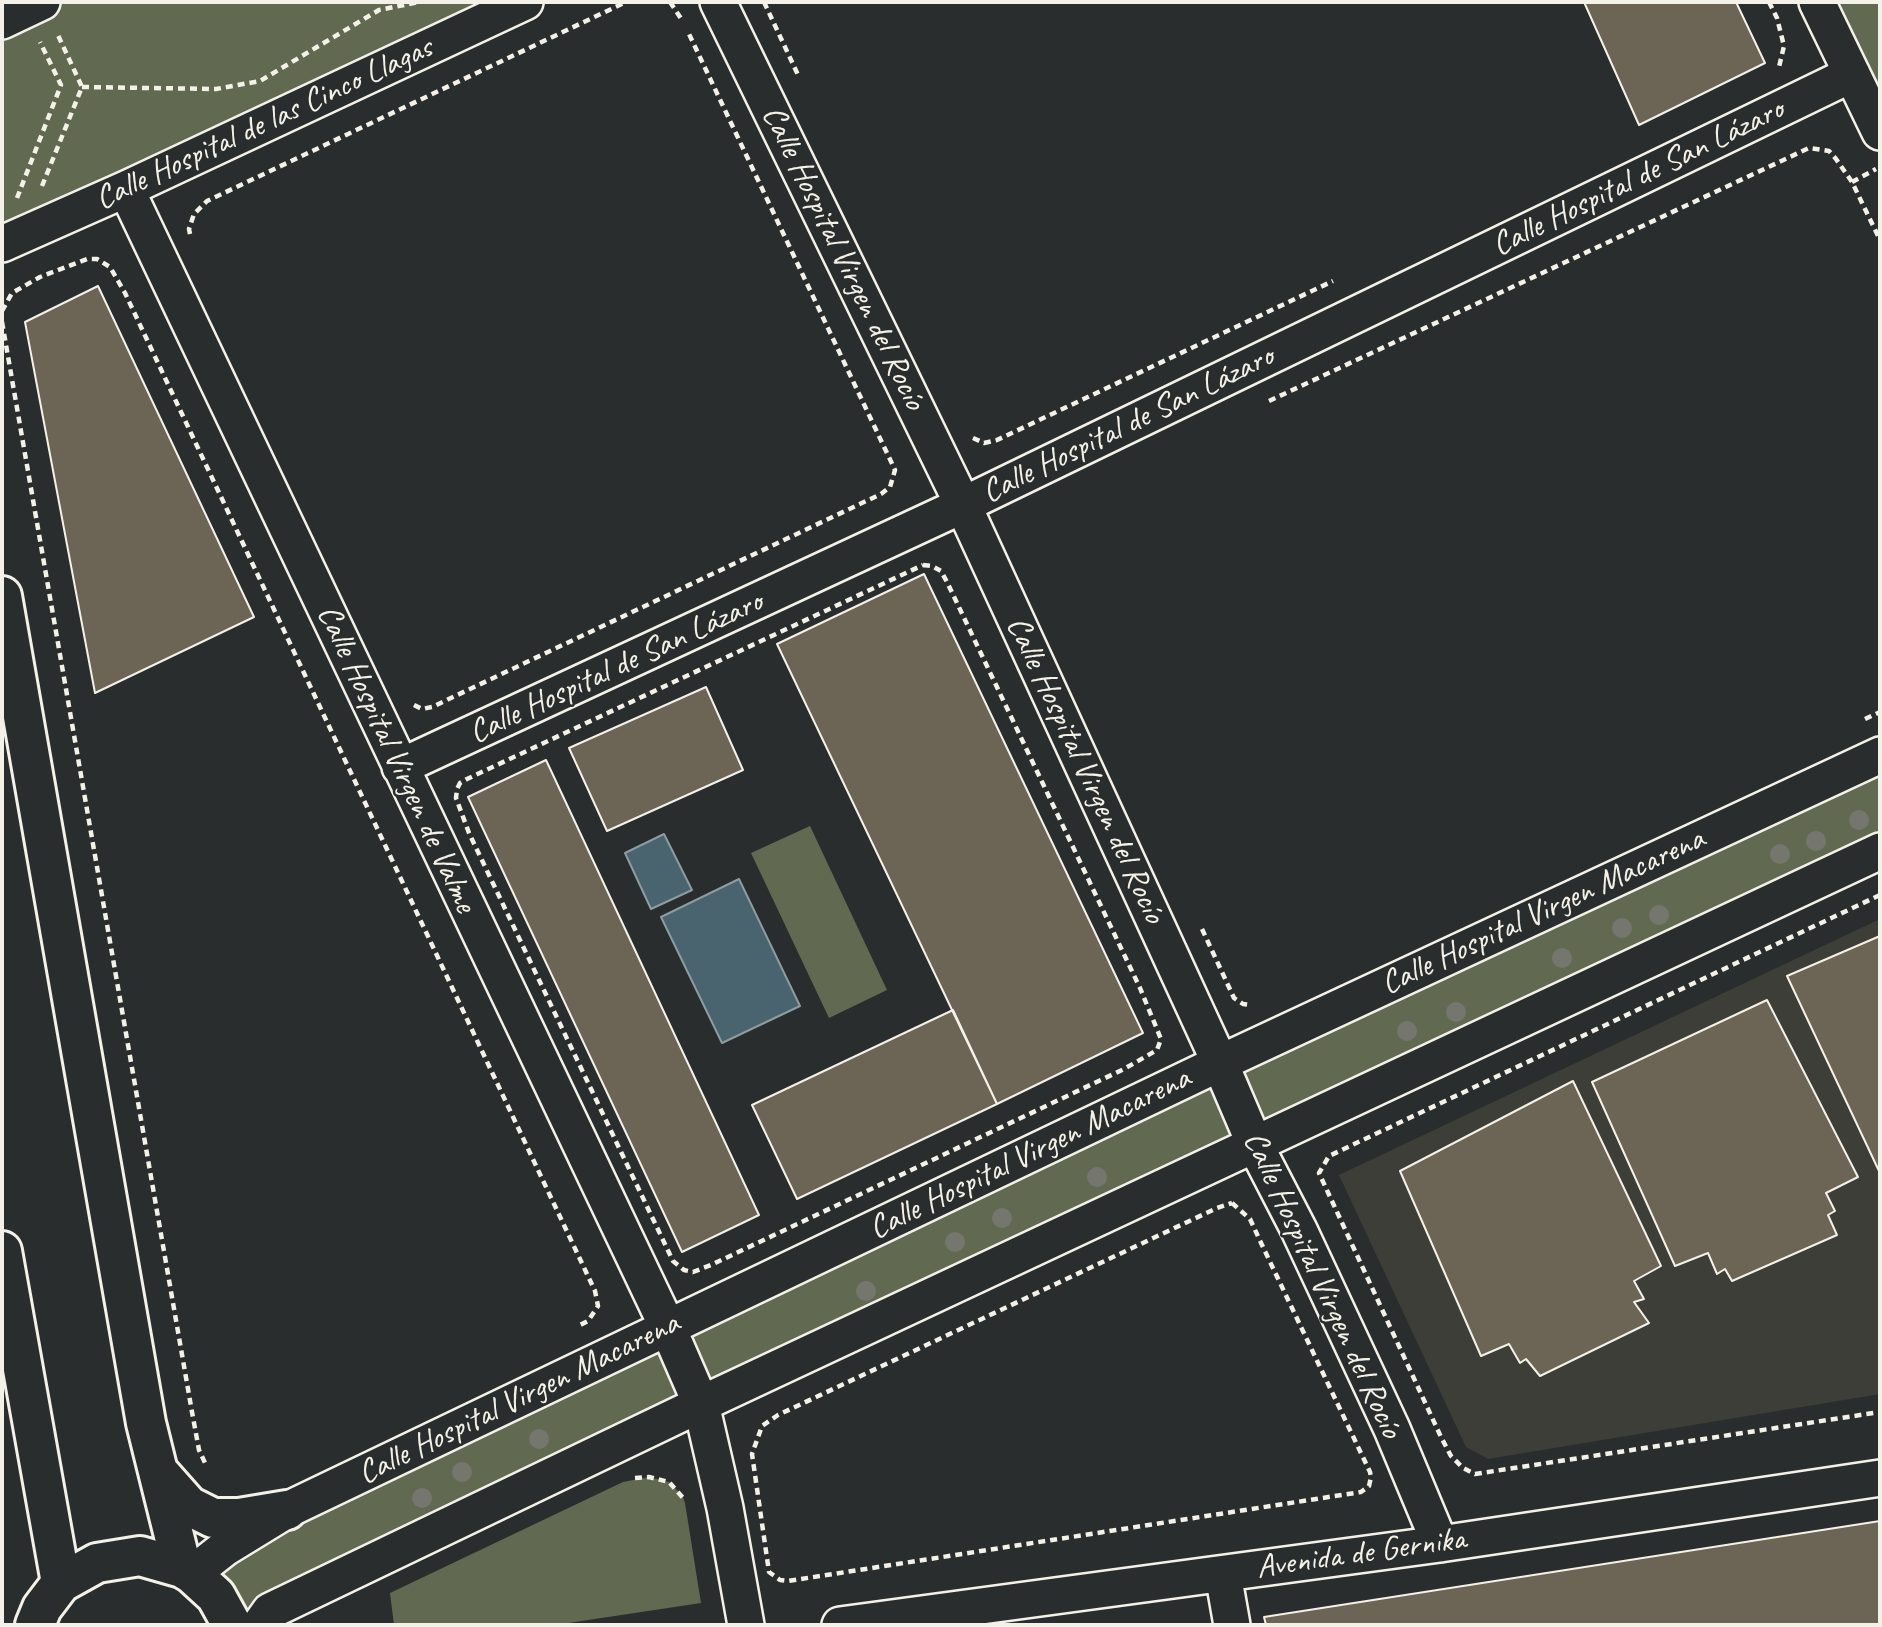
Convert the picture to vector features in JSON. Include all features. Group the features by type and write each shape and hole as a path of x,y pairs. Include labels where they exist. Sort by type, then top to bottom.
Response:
{"main road":[{"path":"2,596 146,1423 187,1571"},
{"path":"2,1251 61,1583"},
{"path":"157,1470 189,1506 213,1518 239,1518 287,1510"},
{"path":"35,1625 42,1608 61,1583 97,1563 140,1556 187,1571 216,1596 257,1624"}],"street":[{"name":"Calle Hospital de las Cinco Llagas","path":"12,240 525,2"},
{"name":"Calle Hospital Virgen del Rocío","path":"718,2 963,505 1220,1063 1255,1145 1299,1230 1392,1429 1440,1544"},
{"path":"1817,2 1880,132"},
{"name":"Calle Hospital de San Lázaro","path":"400,767 963,505 1852,74"},
{"name":"Calle Hospital Virgen de Valme","path":"126,189 668,1328 701,1404 725,1508 746,1625"},
{"name":"Calle Hospital Virgen Macarena","path":"187,1571 287,1510 1220,1063 1880,755"},
{"path":"257,1624 270,1611 701,1404 1880,851"},
{"name":"Avenida de Gernika","path":"840,1625 1440,1544 1880,1478"},
{"path":"1223,1573 1231,1625"}],"path":[{"path":"82,87 216,89 260,80 379,10 419,2"},
{"path":"191,237 189,229 194,214 207,201 623,2"},
{"path":"410,703 422,709 432,707 881,494 890,487 895,470 679,12 670,2"},
{"path":"764,2 804,88"},
{"path":"1769,2 1784,46 1778,70"},
{"path":"31,16 82,87"},
{"path":"31,16 61,85 12,210 12,240 40,277"},
{"path":"40,190 82,87"},
{"path":"1263,404 1810,148 1829,151 1852,182 1880,240"},
{"path":"1852,182 1880,167"},
{"path":"2,311 12,293 40,277 87,259 97,259 110,267 125,293 595,1291 597,1306 588,1321 576,1327"},
{"path":"966,429 975,439 984,443 997,440 1341,277"},
{"path":"2,322 192,1412 200,1450 208,1468"},
{"path":"916,566 932,566 941,571 947,582 1159,1029 1161,1039 1157,1050 1124,1069 711,1265 693,1272 684,1270 674,1261 469,833 458,806 457,789 460,783 467,779 916,566"},
{"path":"1856,724 1880,712"},
{"path":"1880,895 1329,1156 1319,1173 1441,1437 1451,1456 1463,1468 1475,1474 1880,1412"},
{"path":"1196,917 1234,998 1243,1004 1254,1006 1263,1003"},
{"path":"1713,930 1730,966"},
{"path":"1124,1069 1140,1101"},
{"path":"1339,1106 1356,1143"},
{"path":"1179,1181 1196,1218"},
{"path":"1232,1203 1250,1219 1370,1472 1369,1486 1361,1492 788,1581 780,1580 769,1572 752,1454 762,1426 778,1415 1196,1218 1232,1203"}],"shaded area":[{"path":"1880,919 1880,1394 1488,1459 1466,1447 1339,1175"}],"green space":[{"path":"42,2 525,2 2,244 2,21"},
{"path":"1817,2 1880,2 1880,132"},
{"path":"1880,755 1880,851 260,1625 216,1596 225,1548"},
{"path":"810,826 887,990 829,1018 751,853"},
{"path":"649,1477 669,1482 682,1495 701,1603 555,1625 394,1625 390,1593 623,1482"}],"water":[{"path":"664,834 692,890 651,909 625,853"},
{"path":"739,879 800,1006 722,1043 661,917"}],"building":[{"path":"1584,2 1736,2 1765,63 1639,125"},
{"path":"98,286 254,617 95,693 25,322"},
{"path":"924,574 1143,1033 997,1104 777,644"},
{"path":"706,687 743,770 607,831 569,748"},
{"path":"546,760 759,1215 682,1252 468,797"},
{"path":"1880,936 1880,1170 1879,1171 1787,976"},
{"path":"1767,1000 1858,1177 1826,1193 1835,1211 1828,1215 1837,1235 1732,1281 1725,1269 1717,1274 1708,1253 1675,1266 1592,1082"},
{"path":"953,1010 997,1104 797,1199 752,1105"},
{"path":"1573,1081 1661,1266 1634,1281 1644,1299 1634,1302 1649,1323 1540,1376 1526,1359 1520,1363 1509,1344 1481,1356 1400,1171"},
{"path":"1880,1521 1880,1625 1266,1625 1264,1617"}]}
